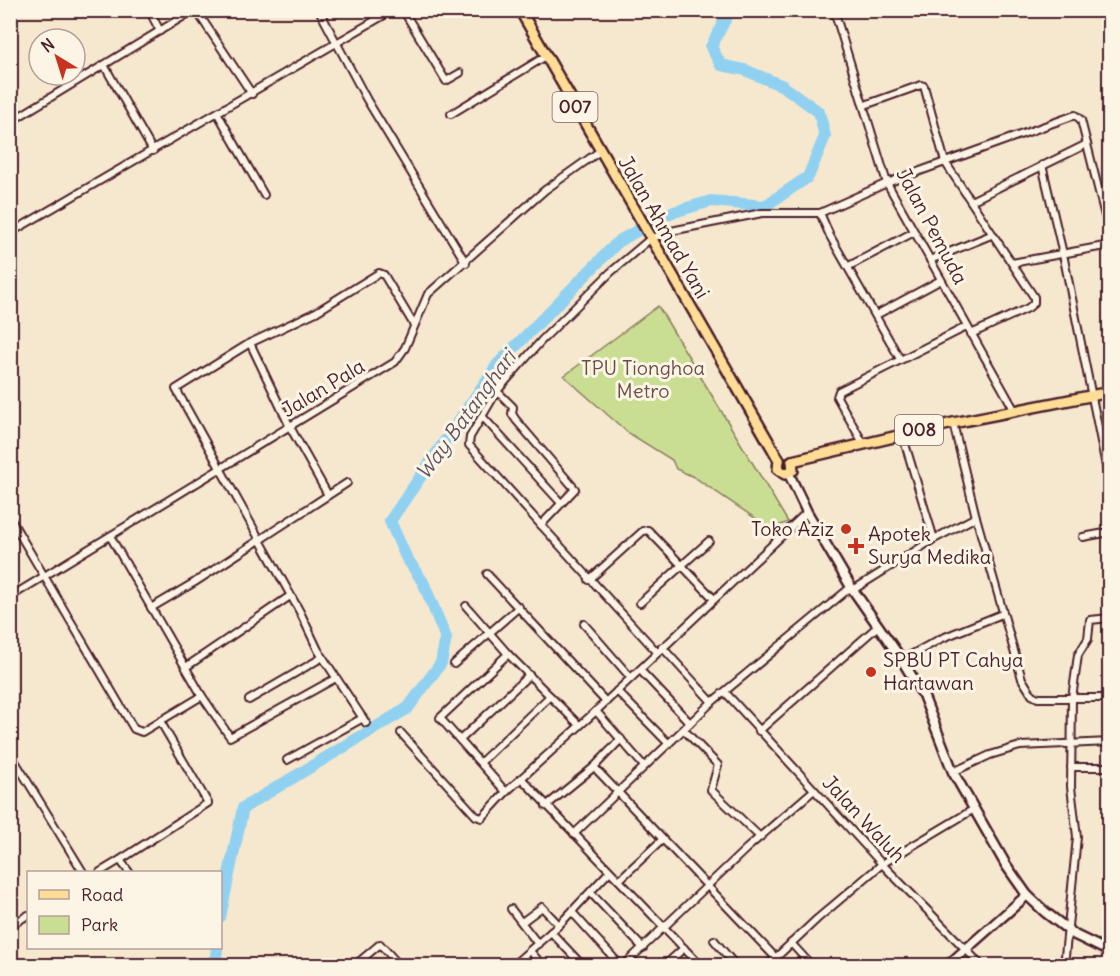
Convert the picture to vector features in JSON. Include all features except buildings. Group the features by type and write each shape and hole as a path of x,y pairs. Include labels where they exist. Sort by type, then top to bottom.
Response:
{"main road":[{"name":"Jalan Ahmad Yani","path":"520,10 648,237 779,460"},
{"name":"008","path":"779,460 784,458 792,461 902,434 1110,392"},
{"path":"779,460 778,470 782,474 789,474 793,470 792,461"}],"street":[{"path":"10,13 15,10"},
{"path":"149,10 160,30"},
{"path":"10,122 195,10 252,94"},
{"path":"319,10 336,44 466,263"},
{"path":"10,233 218,114 393,10"},
{"path":"403,10 446,81 460,73"},
{"name":"Jalan Pemuda","path":"834,10 887,183 1015,411"},
{"path":"451,114 546,56"},
{"path":"104,64 153,151"},
{"path":"864,105 923,85 945,162 1034,297 1034,303 971,334"},
{"path":"218,114 264,195"},
{"path":"712,702 589,579 469,445 482,416 497,391 542,340 648,237 762,213 820,213 887,183 1075,115 1081,120 1110,236"},
{"path":"971,201 1087,144"},
{"name":"Jalan Pala","path":"10,597 395,362 405,348 428,294 466,263 545,190 600,151"},
{"path":"1042,165 1063,254 1110,486"},
{"path":"820,213 830,236 900,359"},
{"path":"849,266 914,232"},
{"path":"930,260 991,235"},
{"path":"1012,263 1110,245"},
{"path":"287,760 364,720 323,657 176,389 250,343 316,312 381,273 414,324"},
{"path":"876,315 941,279"},
{"path":"863,443 837,395 900,359 966,327"},
{"path":"250,343 290,427 328,495"},
{"path":"497,391 513,406 512,414 516,420 575,489 541,525"},
{"path":"482,416 561,503"},
{"path":"953,423 1002,614 1015,650 1019,675 1032,694 1038,698 1110,698"},
{"path":"902,434 934,539"},
{"path":"789,474 807,512 852,588 902,660 933,717 953,772 1027,895 1067,929 1110,952"},
{"path":"151,608 346,483"},
{"path":"401,733 479,818 484,816 506,792 606,702 807,512"},
{"path":"574,834 712,702 852,588 976,517"},
{"path":"10,518 134,729 142,732 202,696"},
{"path":"589,579 645,530 714,599"},
{"path":"1083,537 1110,532"},
{"path":"110,536 202,696 230,737 336,678"},
{"path":"640,603 709,541"},
{"path":"487,574 606,702"},
{"path":"186,667 290,596"},
{"path":"466,606 508,654 579,725"},
{"path":"454,664 519,607"},
{"path":"902,660 940,639 1002,614"},
{"path":"1064,966 1077,837 1071,767 1072,698 1078,655 1088,639 1090,620 1110,618"},
{"path":"584,624 631,678"},
{"path":"759,731 878,626"},
{"path":"506,792 441,720 441,717 508,654"},
{"path":"249,700 323,657"},
{"path":"640,670 690,723"},
{"path":"460,740 529,675"},
{"path":"617,691 668,743"},
{"name":"Jalan Waluh","path":"725,692 882,864 982,966"},
{"path":"481,762 550,696"},
{"path":"596,711 644,765"},
{"path":"103,871 208,803 160,721"},
{"path":"683,729 719,768 711,790 760,837"},
{"path":"546,806 594,767 621,739"},
{"path":"953,772 990,755 1020,746 1071,741 1110,742"},
{"path":"10,753 82,871"},
{"path":"594,767 776,958"},
{"path":"1071,767 1110,767"},
{"path":"522,779 701,966"},
{"path":"572,912 622,966 760,837 814,790"},
{"path":"767,966 882,864 974,809"},
{"path":"619,880 662,840"},
{"path":"120,860 128,871"},
{"path":"512,966 559,925 609,872"},
{"path":"591,893 643,948"},
{"path":"946,966 1027,895"},
{"path":"522,922 542,907 559,925"},
{"path":"511,909 538,944"},
{"path":"10,926 27,916"},
{"path":"551,932 583,966"},
{"path":"714,940 736,966"},
{"path":"791,943 812,966"},
{"path":"354,966 380,944 400,966"},
{"path":"664,966 684,948"},
{"path":"530,951 543,966"}],"green space":[{"name":"TPU Tionghoa Metro","path":"658,306 788,522 771,529 694,477 676,469 672,460 627,432 564,376"}],"waterway":[{"name":"Way Batanghari","path":"222,908 243,808 408,708 441,663 446,638 423,582 406,557 390,521 498,364 619,241 667,214 711,201 765,206 808,177 825,136 819,112 783,86 745,70 721,65 711,47 730,10"},
{"name":"Way Batanghari","path":"210,966 216,957 217,949"}],"place":[{"name":"Toko Aziz","path":"846,529"},
{"name":"Apotek Surya Medika","path":"856,546"},
{"name":"SPBU PT Cahya Hartawan","path":"871,672"}]}
